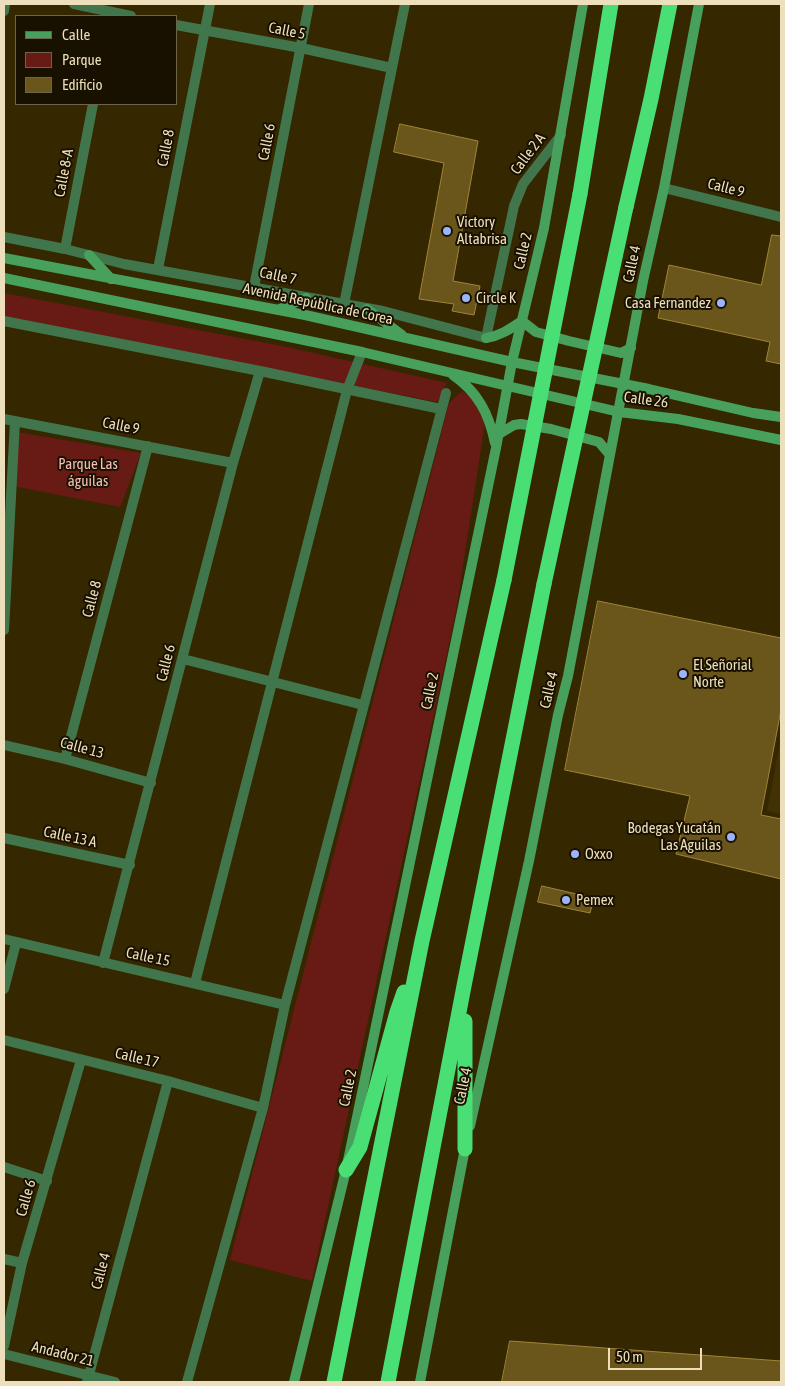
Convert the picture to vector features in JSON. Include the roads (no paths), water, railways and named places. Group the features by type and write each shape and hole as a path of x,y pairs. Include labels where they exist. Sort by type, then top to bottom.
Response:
{"highway":[{"path":"334,1382 422,942 504,580 580,194 611,4"},
{"path":"388,1382 544,584 651,99 670,4"},
{"path":"346,1170 360,1147 397,1012 422,942"},
{"path":"464,986 465,1149"}],"main road":[{"name":"Calle 2","path":"294,1382 346,1170 499,434 512,362 544,228 583,4"},
{"name":"Calle 4","path":"420,1382 465,1149 568,676 699,4"},
{"path":"89,255 111,279"},
{"name":"Avenida República de Corea","path":"4,258 277,310 624,385"},
{"path":"4,278 362,352 508,386"},
{"path":"277,310 306,298"},
{"path":"367,309 405,338"},
{"path":"486,338 505,332 522,321 536,332 570,341 621,353 631,348"},
{"path":"448,371 466,384 485,410 491,424 496,448"},
{"name":"Calle 26","path":"624,385 649,389 753,414 781,418"},
{"name":"Calle 26","path":"508,386 619,412 678,420 781,440"},
{"path":"499,434 514,425 521,424 551,429 599,442 610,454"}],"street":[{"path":"4,11 5,4"},
{"path":"74,4 127,15"},
{"name":"Calle 8","path":"158,269 210,4"},
{"name":"Calle 6","path":"254,287 310,4"},
{"path":"344,304 405,4"},
{"name":"Calle 5","path":"178,25 301,48 392,68"},
{"name":"Calle 8-A","path":"65,249 93,105"},
{"name":"Calle 2 A","path":"486,338 514,206 523,184 561,135"},
{"name":"Calle 9","path":"664,188 781,217"},
{"name":"Calle 7","path":"4,237 65,249 124,264 344,304 449,327 486,338"},
{"path":"4,321 260,371 441,409"},
{"path":"195,983 347,390 362,352"},
{"name":"Calle 6","path":"103,963 233,463 260,371"},
{"path":"187,1382 263,1108 285,1005 446,393"},
{"name":"Calle 9","path":"4,419 233,463"},
{"path":"4,630 15,421"},
{"name":"Calle 8","path":"65,759 148,446"},
{"path":"183,659 363,705"},
{"name":"Calle 13","path":"4,745 65,759 151,783"},
{"name":"Calle 13 A","path":"4,838 130,865"},
{"name":"Calle 15","path":"4,939 285,1005"},
{"path":"4,989 16,943"},
{"name":"Calle 17","path":"4,1040 168,1080 263,1108"},
{"name":"Calle 6","path":"4,1346 22,1263 47,1181 80,1060"},
{"name":"Calle 4","path":"87,1379 168,1080"},
{"path":"4,1167 47,1181"},
{"path":"4,1259 22,1263"},
{"name":"Andador 21","path":"4,1354 87,1379 115,1382"}],"place":[{"name":"Victory Altabrisa","path":"447,231"},
{"name":"Circle K","path":"466,298"},
{"name":"Casa Fernandez","path":"721,303"},
{"name":"El Señorial Norte","path":"683,674"},
{"name":"Bodegas Yucatán Las Aguilas","path":"731,837"},
{"name":"Oxxo","path":"575,854"},
{"name":"Pemex","path":"566,900"}],"park label":[{"name":"Parque Las águilas","path":"88,472"}]}
